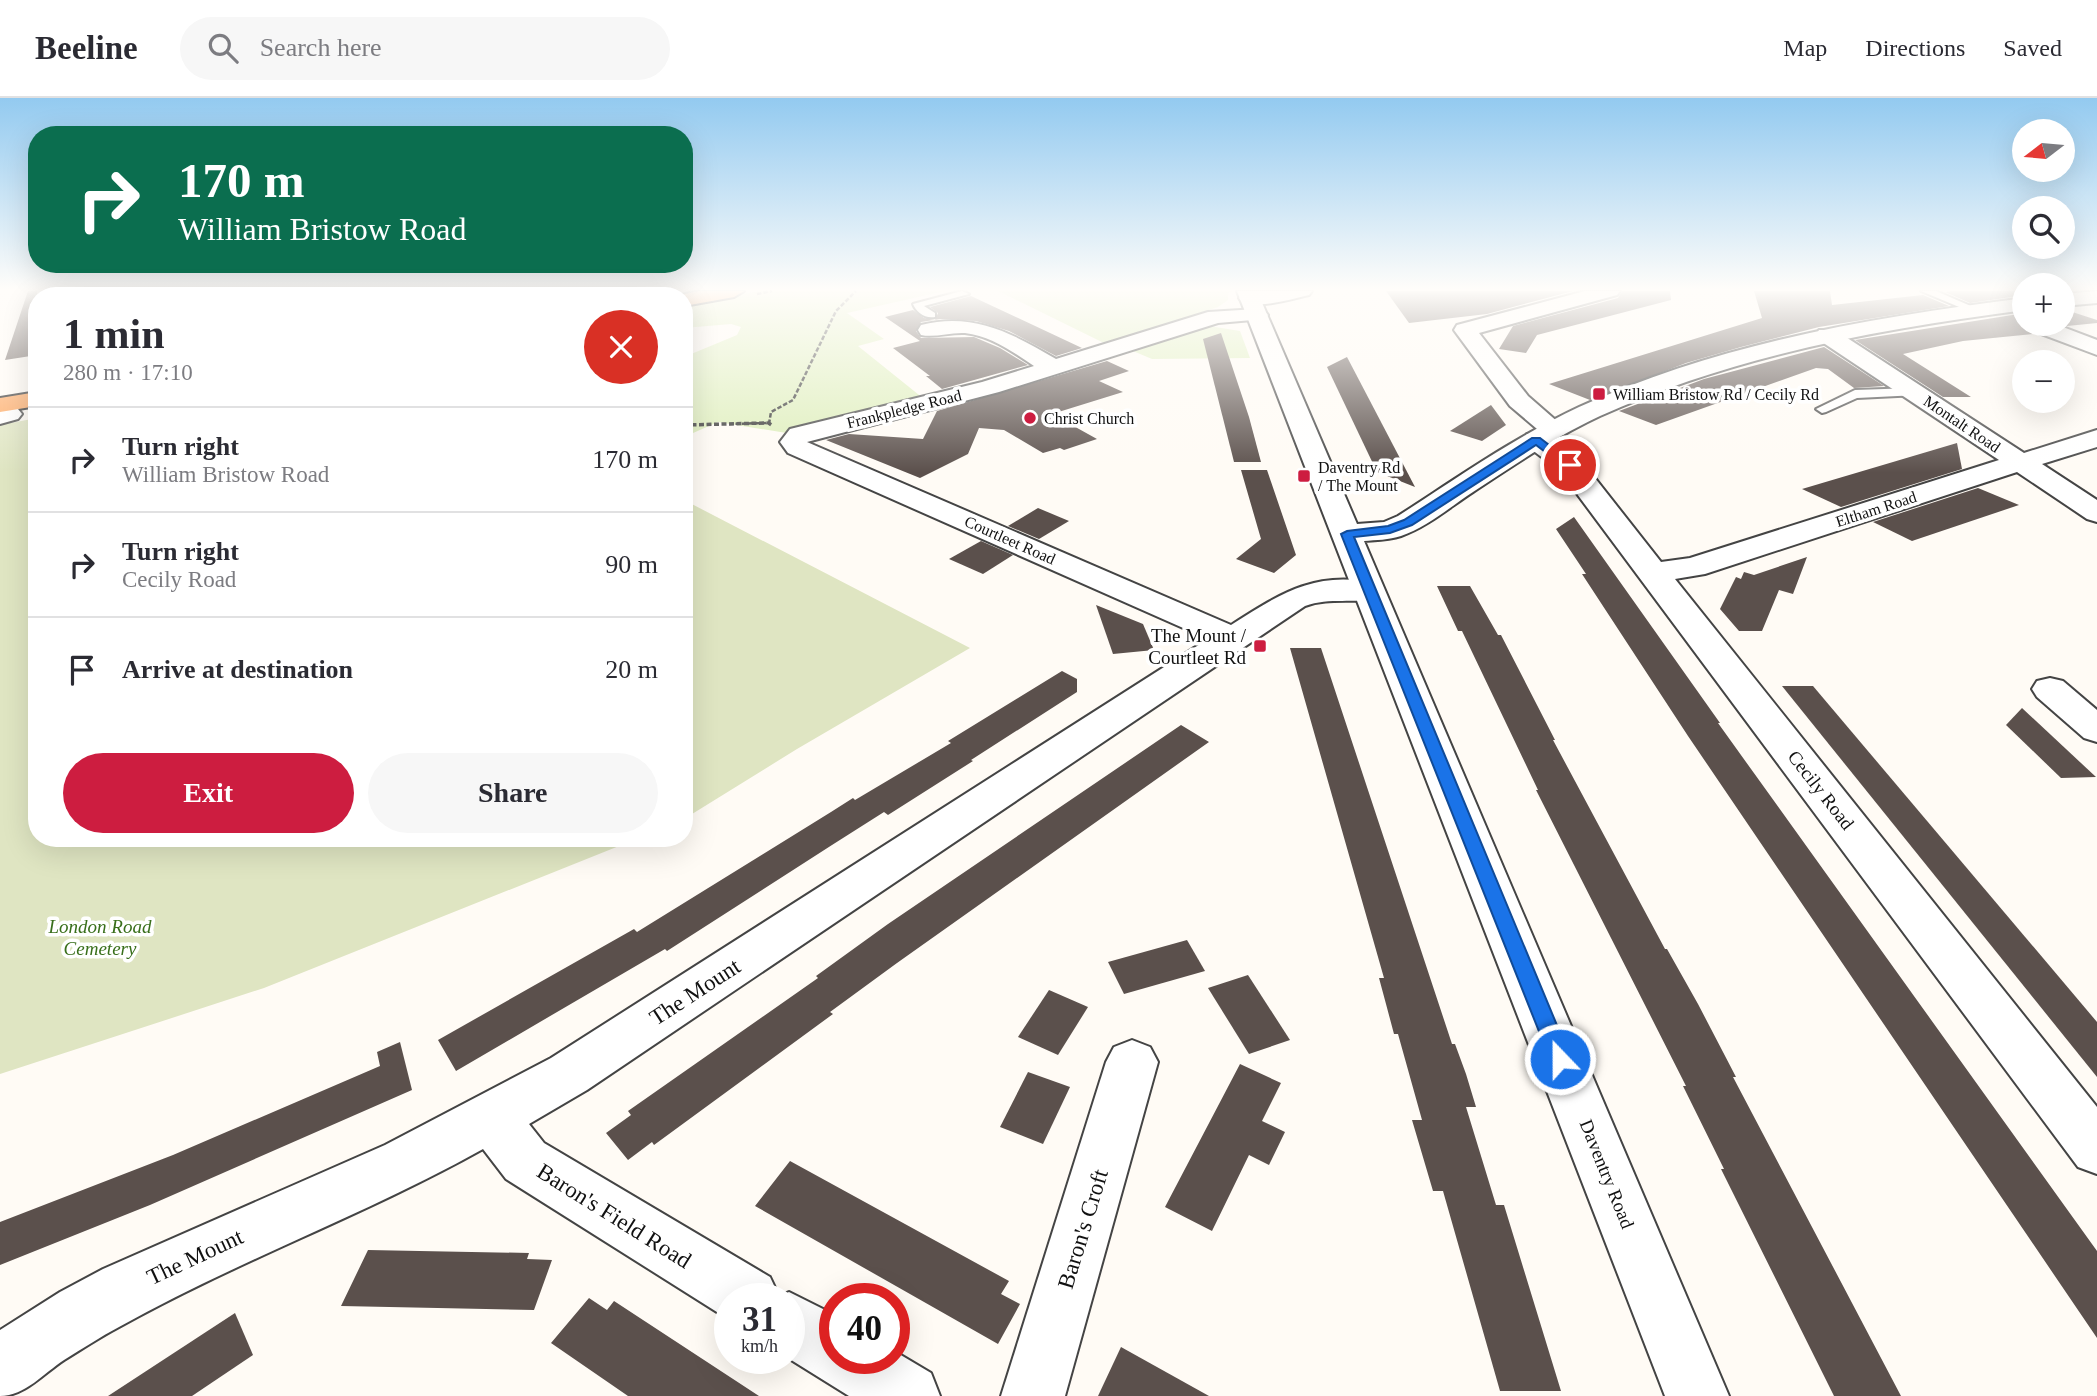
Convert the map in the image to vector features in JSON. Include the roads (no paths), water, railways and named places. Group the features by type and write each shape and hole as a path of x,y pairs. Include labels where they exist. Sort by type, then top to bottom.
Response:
{"highway":[{"path":"2,413 28,403"},
{"path":"2,413 28,410"}],"street":[{"path":"1024,352 1054,368"},
{"name":"Frankpledge Road","path":"799,436 1106,352"},
{"name":"Daventry Road","path":"1272,352 1697,1396"},
{"name":"Cecily Road","path":"1481,352 2097,1149"},
{"path":"1347,534 1390,530 1408,522 1545,435 1590,412 1672,380 1761,352"},
{"name":"Montalt Road","path":"1852,352 2097,513"},
{"name":"Courtleet Road","path":"799,436 793,442 797,447 1233,638"},
{"name":"Eltham Road","path":"1653,572 1694,567 2097,438"},
{"name":"The Mount","path":"0,1368 58,1328 142,1282 361,1183 492,1119 627,1037 1303,594 1320,590 1368,591"},
{"path":"2050,689 2097,730"},
{"name":"Baron's Croft","path":"1033,1396 1132,1062"},
{"name":"Baron's Field Road","path":"492,1119 525,1161 724,1283"},
{"path":"872,1374 908,1396"}],"lane":[{"path":"1822,409 1856,394 1914,392"}],"place":[{"name":"William Bristow Rd / Cecily Rd","path":"1599,394"},
{"name":"Christ Church","path":"1030,418"},
{"name":"Daventry Rd / The Mount","path":"1304,476"},
{"name":"The Mount / Courtleet Rd","path":"1260,646"}],"park label":[{"name":"London Road Cemetery","path":"100,937"}]}
